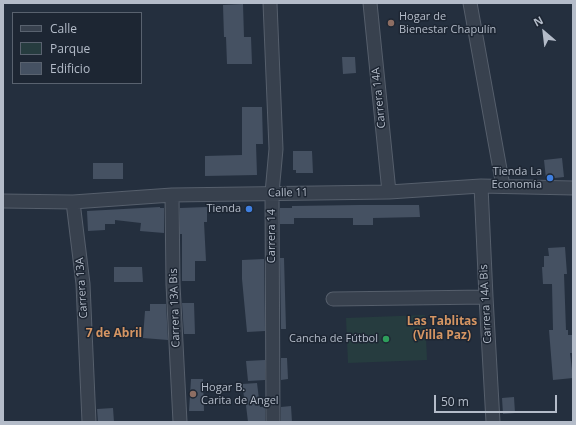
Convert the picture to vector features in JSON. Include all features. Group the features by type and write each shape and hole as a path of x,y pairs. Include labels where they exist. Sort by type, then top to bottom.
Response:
{"street":[{"name":"Carrera 14","path":"270,3 276,148 272,193 273,422"},
{"name":"Carrera 14A","path":"370,3 389,192"},
{"path":"470,3 503,186"},
{"name":"Calle 11","path":"3,201 73,202 172,195 389,192 481,186 573,188"},
{"name":"Carrera 14A Bis","path":"481,186 493,422"},
{"name":"Carrera 13A Bis","path":"172,195 173,284 180,422"},
{"name":"Carrera 13A","path":"73,202 83,284 89,422"},
{"path":"333,299 486,297"}],"green space":[{"name":"Cancha de Fútbol","path":"425,315 427,360 348,363 346,318"}],"building":[{"path":"243,4 244,37 251,37 252,64 227,64 223,5"},
{"path":"342,57 355,57 356,73 343,74"},
{"path":"242,107 262,107 263,144 256,144 257,175 205,176 205,156 242,155"},
{"path":"293,151 312,151 313,173 296,173 296,170 293,170"},
{"path":"562,158 564,177 546,179 544,160"},
{"path":"93,163 123,163 123,179 93,179"},
{"path":"419,205 420,217 373,218 373,225 353,225 353,218 294,218 294,224 280,224 280,208 292,208 292,206"},
{"path":"207,207 207,222 204,222 206,261 195,261 195,281 182,281 182,234 180,234 180,208"},
{"path":"164,208 164,233 140,231 141,223 115,220 115,224 105,224 105,230 88,231 87,211"},
{"path":"565,247 567,274 564,274 566,330 568,330 568,335 572,335 573,353 570,353 573,378 553,380 549,330 553,330 552,284 543,284 542,267 544,267 544,256 549,256 548,248"},
{"path":"280,258 284,258 286,329 281,329"},
{"path":"264,259 265,331 247,332 242,279 242,260"},
{"path":"114,267 142,267 143,282 114,282"},
{"path":"182,303 194,303 195,334 184,334"},
{"path":"150,304 166,304 168,340 143,338 145,311 150,311"},
{"path":"281,358 287,358 288,379 281,380"},
{"path":"265,360 265,380 248,381 246,361"},
{"path":"191,379 203,379 204,411 189,411"},
{"path":"257,383 260,407 265,407 265,422 248,422 242,384"},
{"path":"514,397 515,413 503,414 502,398"},
{"path":"291,406 292,422 281,422 281,407"},
{"path":"113,408 114,422 98,422 97,409"}],"place":[{"name":"Hogar de Bienestar Chapulín","path":"391,23"},
{"name":"Tienda La Economía","path":"550,178"},
{"name":"Tienda","path":"249,209"},
{"name":"Cancha de Fútbol","path":"386,339"},
{"name":"Hogar B. Carita de Angel","path":"193,394"}],"district":[{"name":"Las Tablitas (Villa Paz)","path":"442,329"},
{"name":"7 de Abril","path":"114,334"}]}
